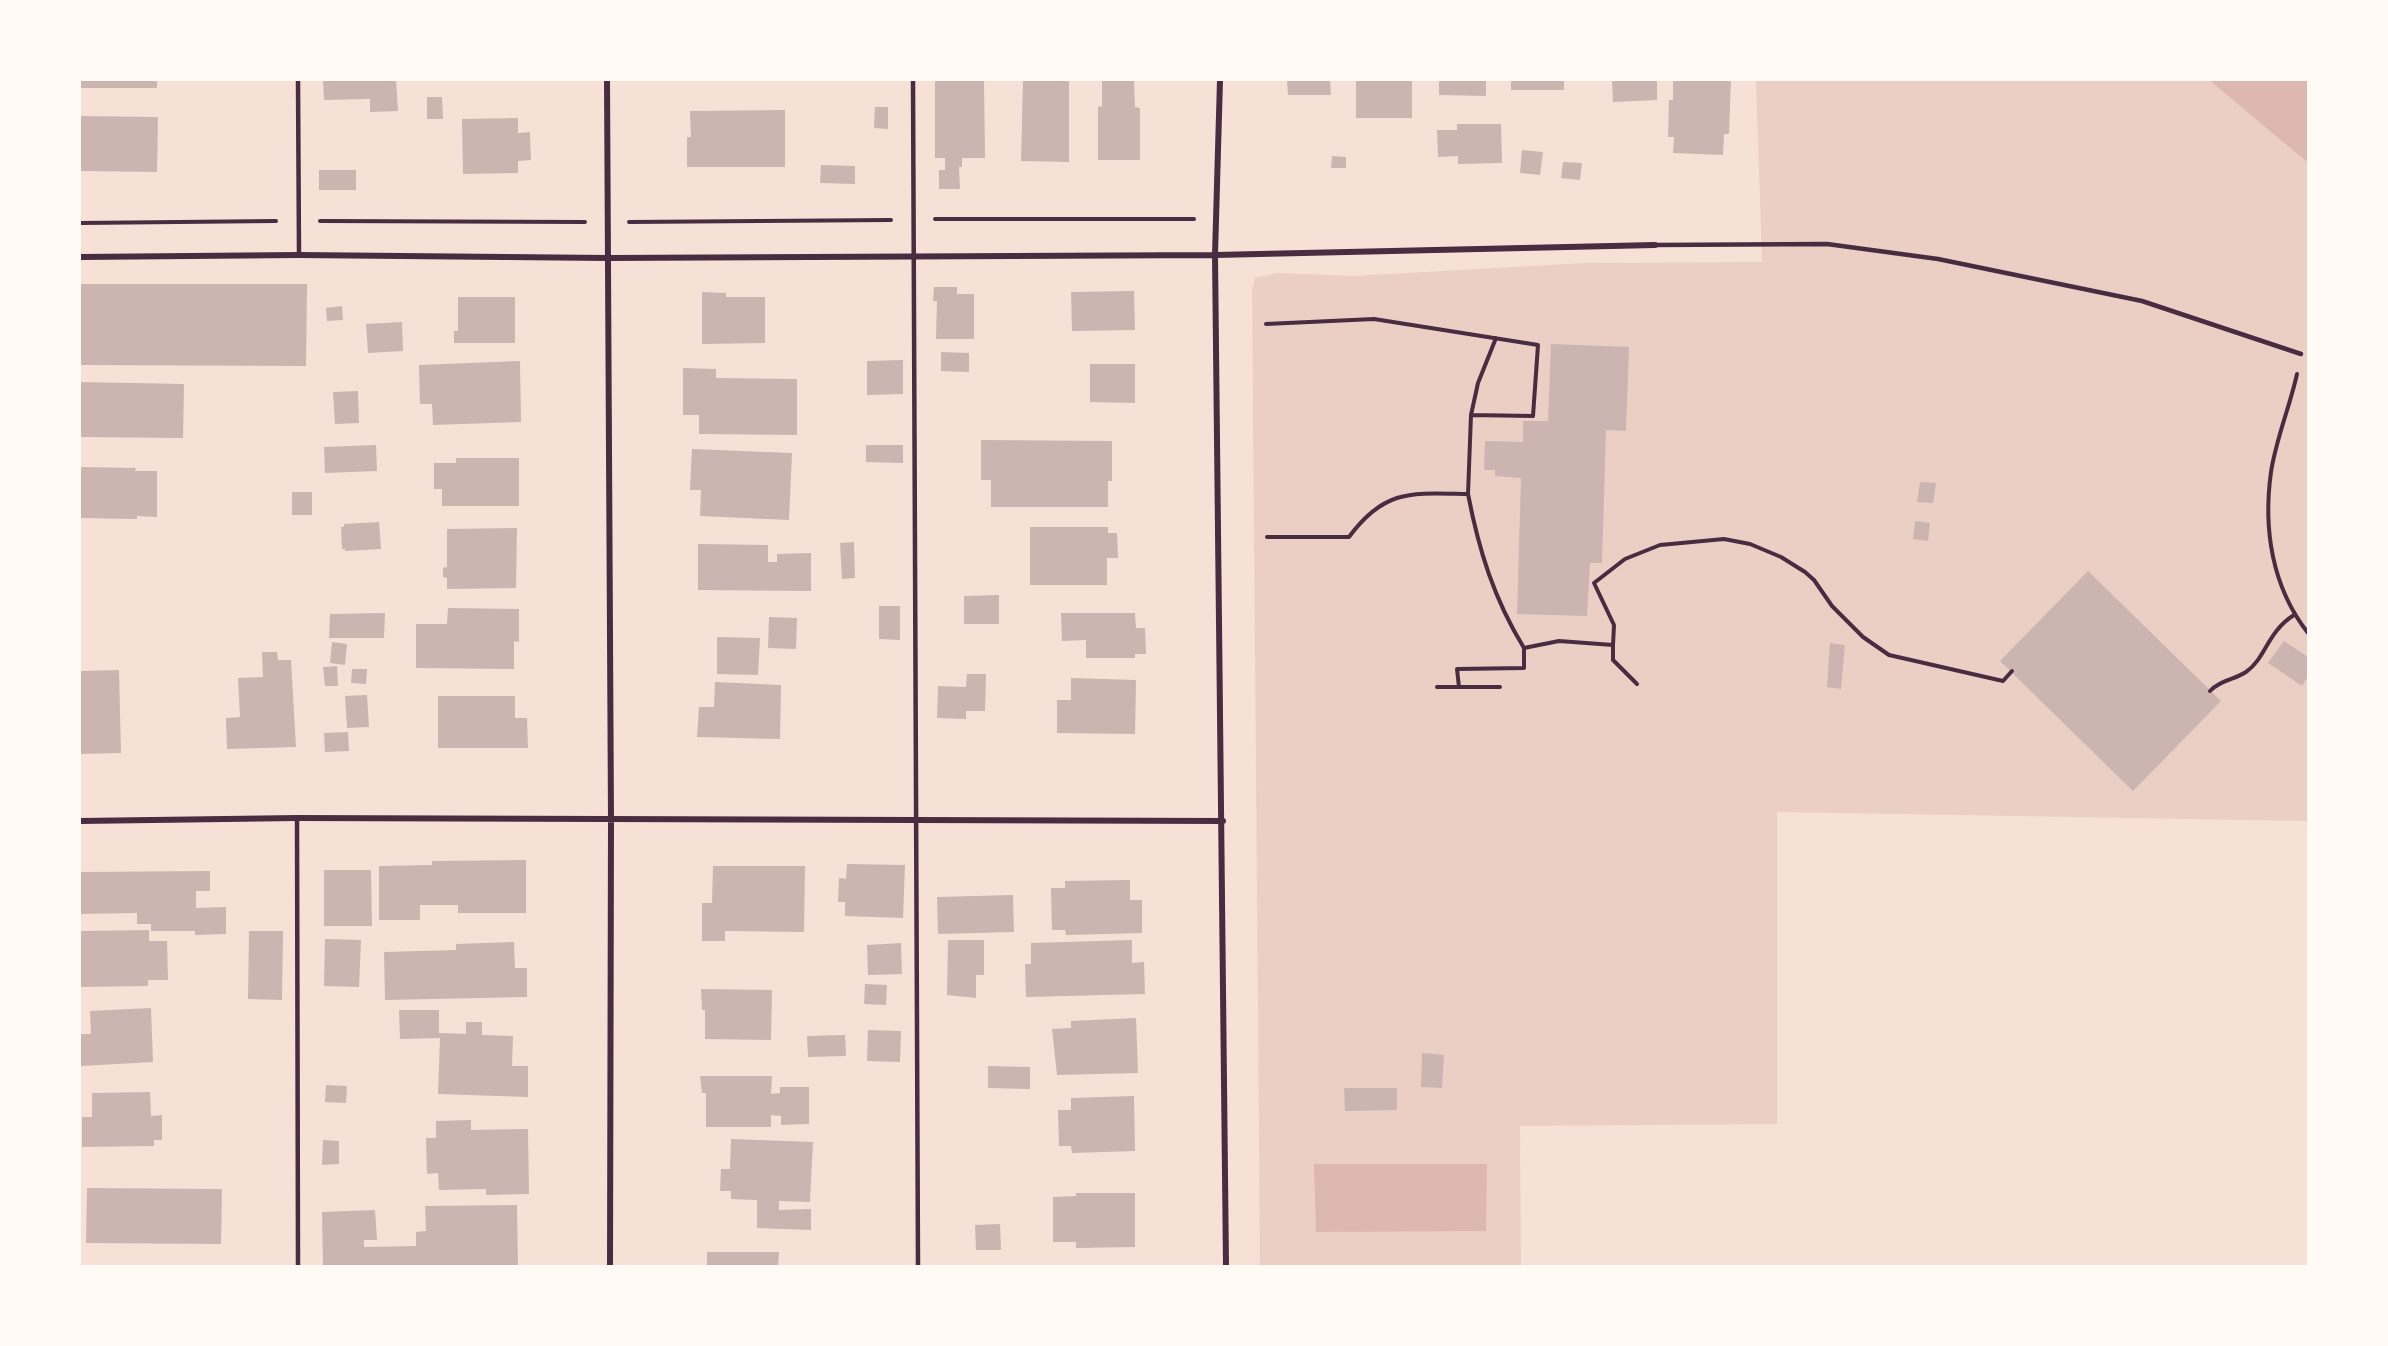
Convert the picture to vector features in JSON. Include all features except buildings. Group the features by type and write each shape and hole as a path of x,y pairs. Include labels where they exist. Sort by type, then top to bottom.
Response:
{"street":[{"path":"607,80 611,819 610,1266"},
{"path":"1220,80 1215,255 1223,822 1226,1266"},
{"path":"80,257 299,255 608,258 1215,255 1655,245"},
{"path":"80,821 297,818 1223,822"}],"lane":[{"path":"298,80 299,255"},
{"path":"913,80 918,1266"},
{"path":"1655,245 1827,244 1938,259 2142,301 2301,354"},
{"path":"297,818 298,1266"}],"path":[{"path":"80,223 1216,218"},
{"path":"1266,324 1374,319 1538,345 1533,416 1471,415"},
{"path":"1459,687 1457,669 1524,669 1524,648 1505,617 1486,568 1468,494 1468,441 1471,415 1478,383 1496,338"},
{"path":"2301,354 2271,471 2268,534 2279,583 2295,615 2308,633"},
{"path":"1267,537 1349,537 1378,505 1397,497 1420,494 1468,494"},
{"path":"1637,684 1612,660 1614,625 1594,583 1625,559 1660,545 1724,539 1750,544 1781,557 1805,572 1814,580 1832,606 1863,637 1889,655 2003,681 2012,671"},
{"path":"2210,691 2217,683 2246,672 2253,666 2277,628 2295,615"},
{"path":"1524,648 1558,640 1613,645"},
{"path":"1437,687 1500,687"}],"shaded area":[{"path":"1756,80 2209,80 2308,163 2308,821 1777,812 1777,1124 1520,1126 1521,1266 1260,1266 1252,290 1255,278 1277,273 1354,276 1584,263 1762,262"},
{"path":"2209,80 2308,80 2308,163"},
{"path":"1314,1164 1487,1164 1486,1231 1316,1232"}]}
